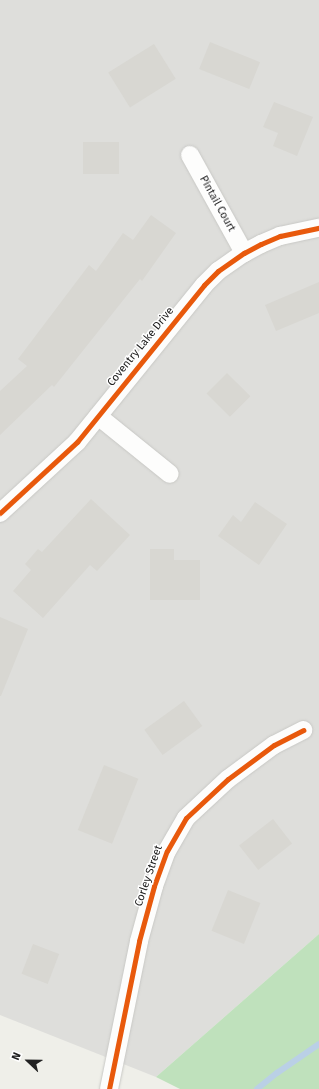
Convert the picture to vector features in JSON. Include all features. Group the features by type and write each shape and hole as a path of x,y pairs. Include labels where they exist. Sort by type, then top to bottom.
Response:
{"street":[{"name":"Pintail Court","path":"190,155 244,253"},
{"name":"Coventry Lake Drive","path":"0,513 77,442 204,285 218,271 244,253 280,236 319,228"},
{"path":"98,416 170,474"},
{"name":"Corley Street","path":"109,1089 139,942 154,886 167,851 186,818 228,779 274,745 304,730"}],"shaded area":[{"path":"0,0 319,0 319,934 156,1077 0,1015"}],"green space":[{"path":"319,934 319,1089 180,1089 156,1077"}],"building":[{"path":"210,42 260,62 249,89 199,69"},
{"path":"154,44 176,79 130,107 108,73"},
{"path":"274,102 313,117 297,156 273,146 278,133 263,127"},
{"path":"83,142 119,142 119,174 83,174"},
{"path":"151,215 176,233 142,281 140,279 54,387 52,385 0,435 0,391 27,366 18,359 89,265 96,271 123,233 133,240"},
{"path":"319,282 319,313 276,331 265,305"},
{"path":"227,373 250,396 230,417 206,394"},
{"path":"91,499 130,535 97,571 90,565 43,618 13,591 31,570 25,564 38,549 42,552"},
{"path":"255,502 287,524 259,565 218,536 233,515 241,522"},
{"path":"150,549 174,549 174,560 200,560 200,600 150,600"},
{"path":"0,617 28,629 1,696 0,696"},
{"path":"184,701 202,726 163,755 144,730"},
{"path":"104,765 138,779 112,844 78,830"},
{"path":"273,819 292,843 258,870 239,845"},
{"path":"228,890 260,903 244,944 212,931"},
{"path":"33,944 59,954 48,984 22,974"}],"waterway":[{"path":"257,1089 277,1073 319,1044"}],"cycle path":[{"path":"0,513 77,442 204,285 218,271 244,253 261,244 280,236 319,228"},
{"path":"109,1089 139,941 154,886 167,851 186,818 228,779 274,745 303,730"}]}
